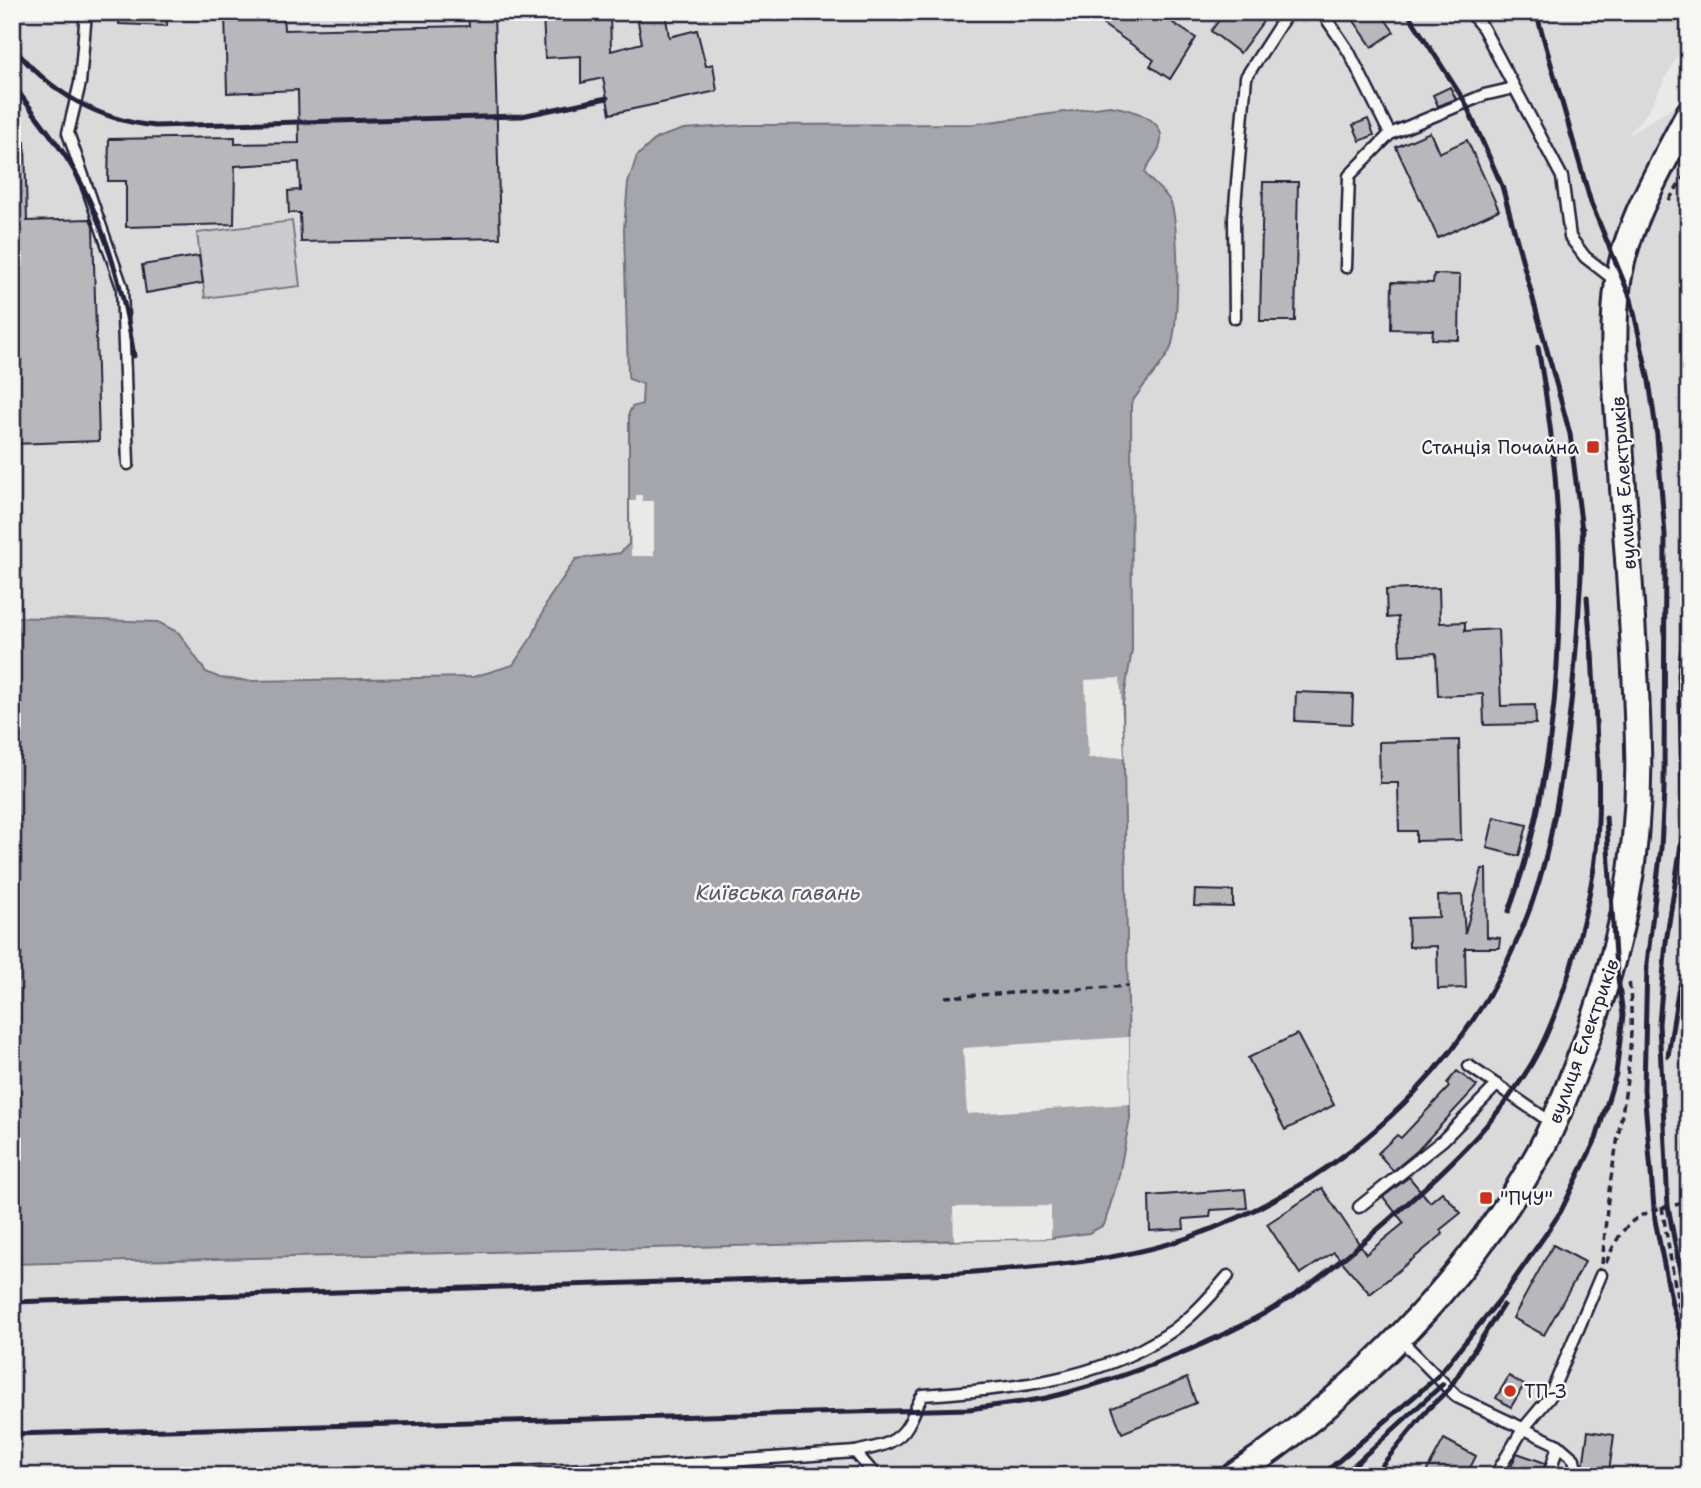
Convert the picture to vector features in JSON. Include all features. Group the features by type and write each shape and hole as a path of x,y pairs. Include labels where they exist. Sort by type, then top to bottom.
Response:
{"street":[{"name":"вулиця Електриків","path":"1233,1476 1276,1448 1330,1403 1398,1336 1492,1228 1541,1150 1601,1002 1627,911 1637,836 1638,748 1617,396 1619,277 1642,205 1689,113"}],"lane":[{"path":"86,12 80,83 68,133 122,287 128,464"},
{"path":"1235,318 1234,218 1246,77 1288,12"},
{"path":"1322,12 1349,52 1390,134"},
{"path":"1470,12 1483,28 1562,177 1570,237 1585,257 1619,277"},
{"path":"1346,267 1349,176 1390,134 1484,95 1514,88"},
{"path":"1469,1066 1553,1123"},
{"path":"1359,1207 1443,1140 1497,1085"},
{"path":"1495,1476 1523,1429 1549,1398 1601,1275"},
{"path":"420,1476 586,1472 855,1452 891,1444 908,1425 912,1411 923,1395 1040,1384 1123,1359 1168,1335 1206,1301 1228,1276"},
{"path":"1398,1336 1457,1397 1558,1445 1574,1459 1577,1476"},
{"path":"1549,1476 1558,1445"},
{"path":"855,1452 876,1476"}],"path":[{"path":"1601,1275 1610,1185 1629,1080 1633,1013 1629,975"},
{"path":"945,997 1129,986"},
{"path":"1601,1275 1614,1243 1634,1218 1662,1207 1689,1202"},
{"path":"1662,1207 1678,1303 1689,1339"}],"shaded area":[{"path":"12,12 1689,12 1689,34 1648,111 1627,136 1689,97 1689,1476 12,1476 12,1264 1051,1238 1104,1225 1118,1180 1130,1119 1123,703 1132,650 1131,404 1140,387 1171,349 1175,331 1177,252 1175,218 1164,192 1144,173 1152,159 1157,128 1144,114 1110,106 974,124 800,125 657,138 636,156 628,183 624,229 628,375 629,379 643,384 644,396 642,405 631,407 629,413 629,544 620,553 606,555 548,600 513,665 496,672 473,677 250,681 220,678 206,672 179,633 158,622 12,617"},
{"path":"292,221 300,286 205,298 197,233"}],"water":[{"name":"Київська гавань","path":"1110,106 1146,117 1159,130 1159,148 1145,173 1165,194 1173,212 1177,252 1177,301 1173,341 1169,352 1131,404 1132,650 1123,703 1130,1119 1118,1180 1104,1225 1089,1233 1051,1238 12,1264 12,617 158,622 179,633 206,672 220,678 250,681 473,677 513,665 533,635 548,600 576,559 620,553 629,544 629,413 632,407 642,404 643,384 629,379 628,375 624,229 628,183 637,156 657,138 684,129 745,125 974,124"}],"pier":[{"path":"636,495 642,495 642,501 654,501 654,556 631,556 630,501 636,501"},
{"path":"1120,678 1124,757 1088,758 1085,680"},
{"path":"1129,1037 1130,1104 967,1114 963,1048"},
{"path":"1051,1206 1051,1238 954,1240 953,1207"}],"building":[{"path":"120,12 167,12 167,26 119,24"},
{"path":"225,12 283,12 284,30 469,26 468,12 494,12 500,238 301,242 300,213 289,213 288,191 300,190 299,162 235,166 234,224 126,227 126,181 108,181 109,139 235,137 235,144 299,143 298,90 227,93"},
{"path":"543,12 610,12 611,51 642,43 636,12 665,12 669,37 697,30 706,66 713,64 717,91 610,114 603,78 581,83 581,56 545,58"},
{"path":"1085,12 1181,12 1173,23 1196,38 1170,79 1150,66 1154,60"},
{"path":"1225,12 1270,12 1240,53 1211,31"},
{"path":"1348,12 1380,12 1394,32 1372,47"},
{"path":"1450,87 1456,99 1438,106 1433,95"},
{"path":"1368,119 1374,135 1360,141 1353,125"},
{"path":"1430,132 1439,153 1467,140 1499,210 1438,238 1396,147"},
{"path":"12,142 25,142 27,221 90,219 93,227 99,441 12,444"},
{"path":"1263,182 1298,182 1295,321 1260,321"},
{"path":"199,256 203,283 146,293 142,265"},
{"path":"1434,274 1460,275 1459,340 1432,339 1433,330 1391,329 1392,282 1433,283"},
{"path":"1439,588 1440,623 1465,622 1465,631 1498,629 1501,706 1535,705 1536,724 1484,725 1483,694 1438,696 1436,653 1400,655 1398,617 1387,618 1386,590"},
{"path":"1296,692 1353,694 1352,724 1295,721"},
{"path":"1459,740 1461,840 1416,841 1416,831 1399,831 1398,783 1380,783 1379,742"},
{"path":"1494,817 1527,825 1519,856 1487,848"},
{"path":"1482,869 1486,869 1487,937 1500,938 1499,948 1465,948 1466,988 1438,989 1437,946 1409,947 1408,918 1439,917 1438,896 1462,895 1465,934"},
{"path":"1195,890 1233,891 1233,907 1194,906"},
{"path":"1297,1034 1334,1105 1285,1130 1248,1058"},
{"path":"1457,1071 1477,1086 1417,1151 1393,1171 1378,1153 1397,1135 1401,1138 1449,1087 1447,1083"},
{"path":"1409,1177 1430,1202 1442,1192 1461,1213 1440,1230 1443,1234 1370,1294 1334,1252 1300,1274 1267,1224 1322,1188 1366,1254 1404,1223 1383,1197"},
{"path":"1245,1189 1247,1208 1211,1210 1210,1217 1183,1219 1184,1229 1150,1231 1149,1196"},
{"path":"1553,1245 1585,1262 1544,1335 1513,1318"},
{"name":"ТП-3","path":"1509,1376 1524,1385 1511,1407 1496,1398"},
{"path":"1187,1378 1196,1403 1122,1433 1112,1408"},
{"path":"1588,1431 1614,1435 1609,1472 1583,1468"},
{"path":"1444,1439 1476,1456 1466,1476 1424,1476"},
{"path":"1517,1453 1545,1463 1542,1476 1507,1476"}],"railway":[{"path":"1407,12 1465,102 1502,186 1570,434 1583,538"},
{"path":"1536,12 1591,203 1631,299 1649,381 1657,436 1665,535 1664,790 1661,848 1647,963 1644,1090 1655,1220 1672,1304 1689,1363"},
{"path":"12,46 42,77 76,101 113,117 155,126 522,116 607,98"},
{"path":"12,83 65,155 90,202 114,266 134,356"},
{"path":"1509,911 1529,845 1544,776 1554,704 1559,631 1556,485 1538,347"},
{"path":"12,1302 960,1273 1076,1262 1135,1252 1190,1237 1253,1211 1311,1178 1366,1138 1415,1092 1458,1041 1495,985 1524,925 1545,860 1552,827 1572,692 1583,529"},
{"path":"1683,805 1679,674 1689,579"},
{"path":"1587,597 1592,660"},
{"path":"12,1434 969,1409 1037,1400 1076,1390 1142,1369 1241,1326 1296,1294 1325,1273 1426,1187 1506,1102 1543,1043 1570,968 1585,915 1594,868 1599,787 1592,652"},
{"path":"1689,793 1666,942 1659,1024 1668,1206 1689,1319"},
{"path":"1321,1476 1437,1377 1504,1294 1546,1234 1561,1211 1596,1139 1616,1074 1623,1015 1615,956 1606,817"},
{"path":"1668,1056 1678,992 1689,955"},
{"path":"1689,1107 1686,1167 1689,1221"},
{"path":"1373,1476 1428,1409 1449,1389 1503,1305"},
{"path":"1342,1476 1443,1384"}],"place":[{"name":"Станція Почайна","path":"1593,447"},
{"name":"\"ПЧУ\"","path":"1486,1198"},
{"name":"ТП-3","path":"1510,1391"}]}
